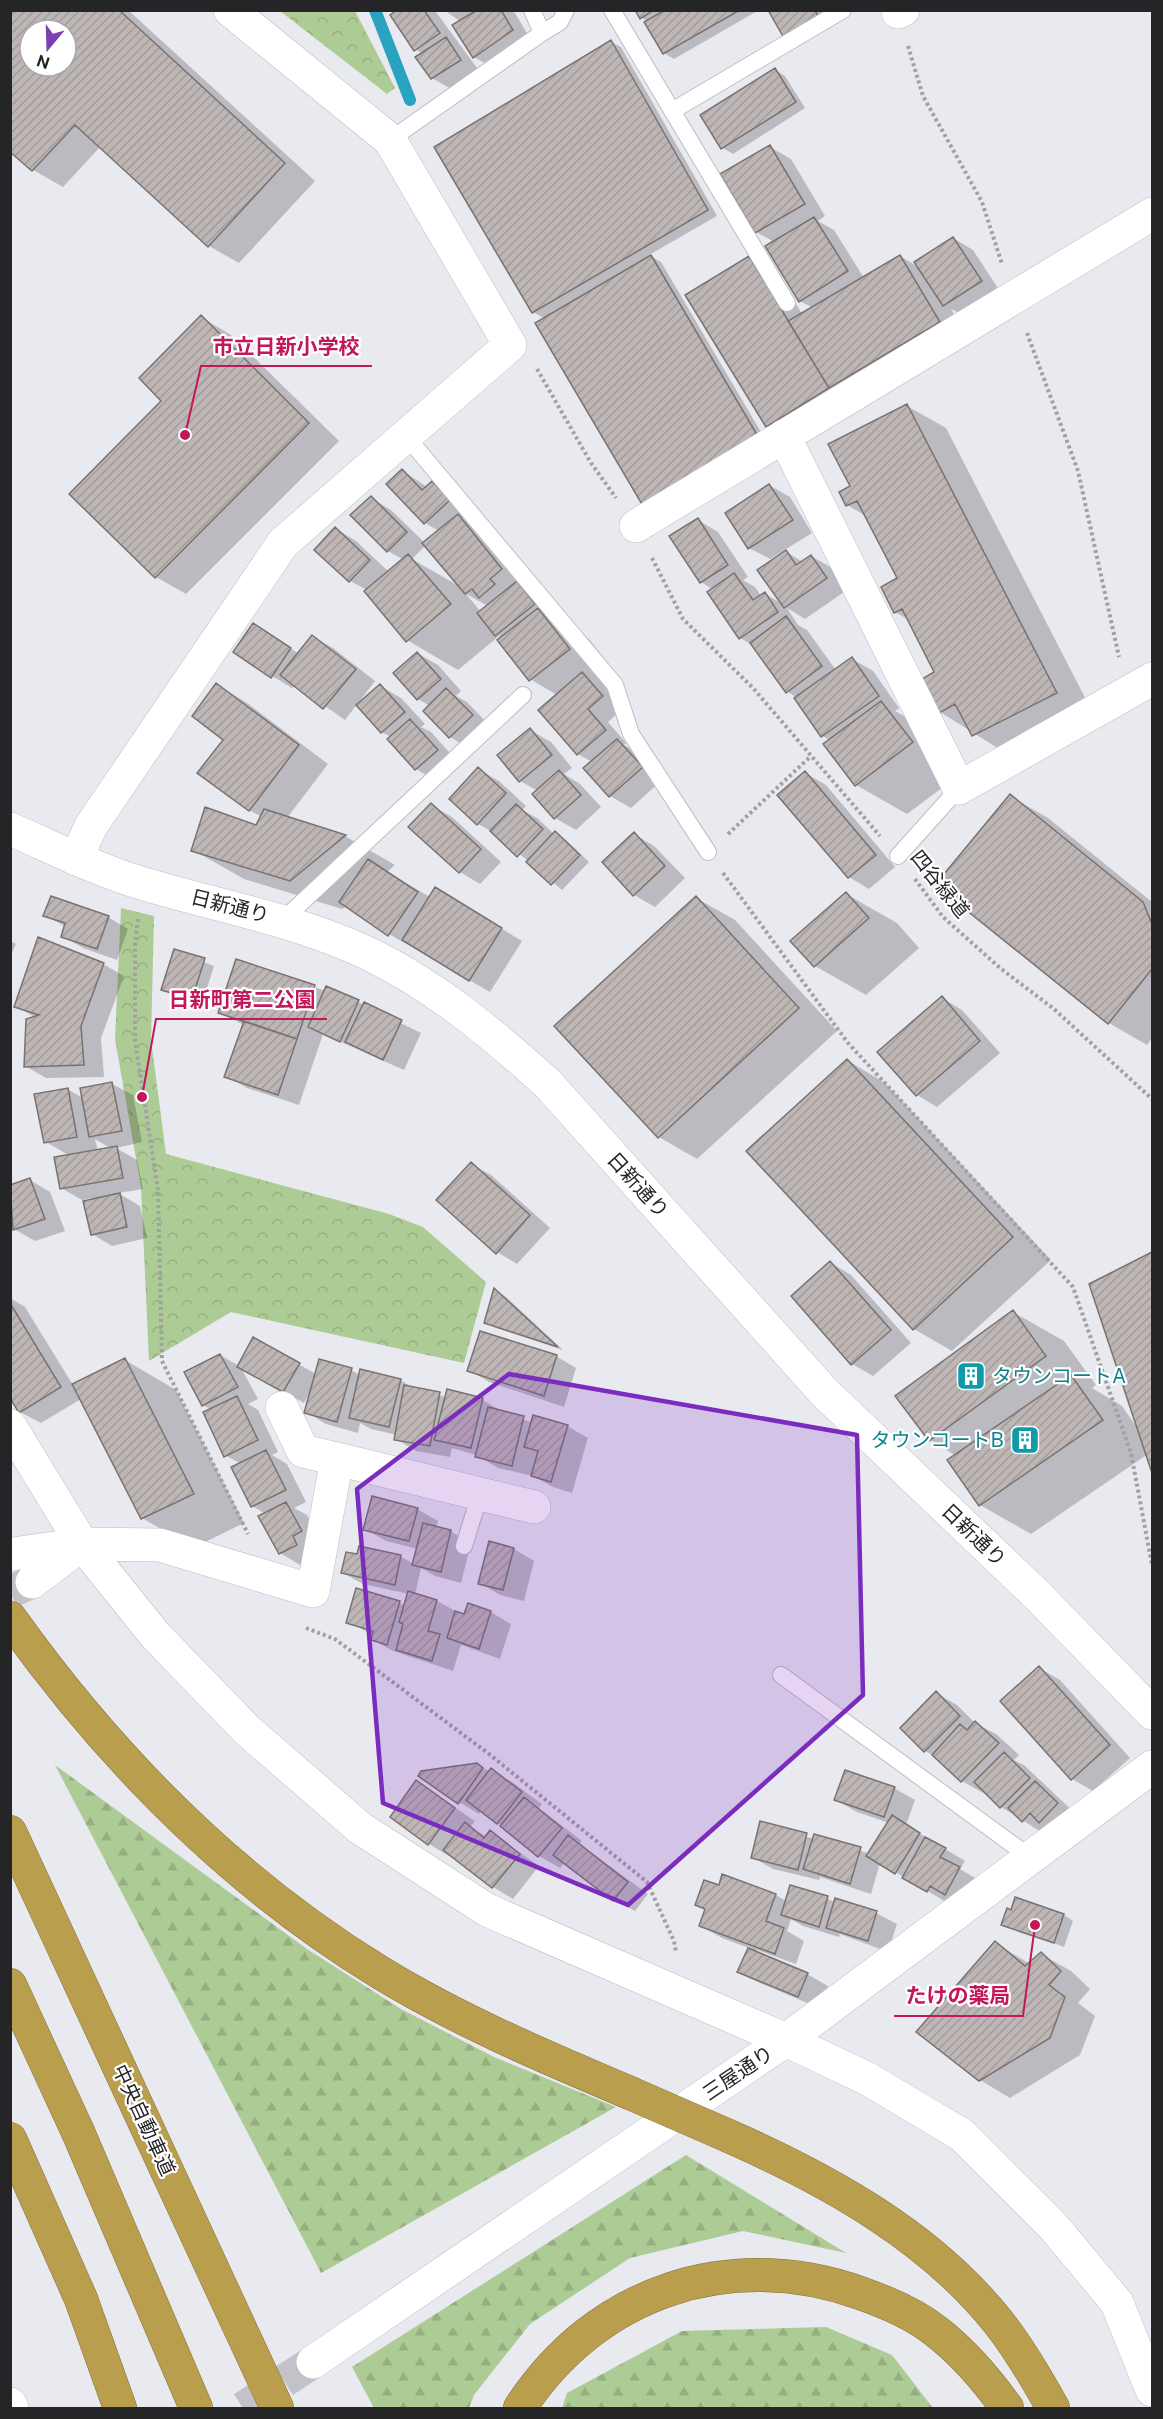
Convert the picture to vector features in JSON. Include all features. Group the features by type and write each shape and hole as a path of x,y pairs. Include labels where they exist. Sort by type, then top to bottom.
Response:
{"highway":[{"path":"10,1618 75,1702 156,1792 204,1839 297,1915 346,1951 424,1997 517,2045 800,2168 894,2226 946,2267 999,2323 1034,2373 1053,2409"},
{"name":"中央自動車道","path":"10,1832 277,2409"},
{"path":"10,1985 78,2132 196,2409"},
{"path":"10,2139 81,2299 120,2409"},
{"path":"520,2409 538,2381 577,2344 620,2313 651,2296 685,2284 727,2275 768,2274 825,2281 883,2301 936,2330 982,2373 1007,2409"}],"street":[{"path":"76,859 91,826 283,543 510,345 390,140 230,10"},
{"path":"636,526 1152,214"},
{"path":"784,436 959,788 1140,686"},
{"name":"日新通り","path":"13,836 142,884 284,920 368,954 407,975 502,1042 548,1084 824,1392 1036,1594 1152,1713"},
{"path":"282,1408 303,1451 534,1507"},
{"path":"10,1426 82,1544 155,1635 246,1730 360,1828 487,1910 786,2040 868,2079 962,2135 1053,2226 1117,2303 1152,2390"},
{"path":"13,1554 82,1544 160,1545 256,1576 313,1591 337,1459"},
{"path":"32,1582 82,1544"},
{"name":"三屋通り","path":"313,2362 786,2040 1152,1767"}],"lane":[{"path":"532,10 542,33"},
{"path":"390,140 560,22 566,10"},
{"path":"612,10 787,303"},
{"path":"672,111 843,10"},
{"path":"406,436 615,685 631,734 708,852"},
{"path":"284,920 523,695"},
{"path":"898,856 959,788"},
{"path":"464,1546 480,1494"},
{"path":"781,1675 1030,1858"}],"path":[{"path":"901,11 923,96 982,202 1013,298 1078,471 1140,686"},
{"name":"四谷緑道","path":"753,688 898,856 943,917 1000,968 1054,1009 1152,1099"},
{"path":"811,756 708,852 848,1043 1073,1287 1131,1453 1152,1565"},
{"path":"142,884 135,944 135,1041 158,1190 162,1361 247,1532 256,1576"},
{"path":"295,1624 335,1639 489,1754 647,1882 674,1941 683,1994"}],"highlighted area":[{"path":"509,1374 857,1435 863,1695 628,1905 383,1803 357,1489"}],"green space":[{"path":"280,11 355,11 395,88 387,94"},
{"path":"121,908 154,916 151,1040 166,1154 389,1214 423,1227 486,1282 464,1363 231,1312 149,1361 141,1187 115,1039"},
{"path":"55,1765 307,1949 401,2009 494,2057 616,2107 321,2273"},
{"path":"686,2155 846,2253 743,2231 630,2258 530,2324 474,2395 469,2408 374,2408 352,2367"},
{"path":"826,2327 892,2355 933,2408 562,2408 567,2393 682,2331"}],"building":[{"path":"10,10 119,10 285,163 208,247 75,125 32,171 10,152"},
{"path":"397,10 424,10 440,33 414,51 390,15"},
{"path":"477,10 501,10 513,30 473,58 452,25"},
{"path":"635,10 654,10 640,19"},
{"path":"665,10 740,10 663,54 644,22"},
{"path":"768,10 815,10 819,19 784,38"},
{"path":"446,37 461,60 431,79 415,57"},
{"path":"611,40 708,210 532,313 434,147"},
{"path":"775,68 796,102 721,149 700,115"},
{"path":"770,145 805,204 755,233 720,174"},
{"path":"814,217 848,271 799,302 765,246"},
{"path":"953,237 982,281 943,306 914,262"},
{"path":"651,255 759,438 643,506 535,323"},
{"path":"900,255 940,322 829,388 788,321"},
{"path":"749,256 829,388 766,427 685,295"},
{"path":"201,315 309,423 155,578 69,494 161,401 139,378"},
{"path":"907,404 1057,693 972,736 955,704 939,713 922,679 934,672 902,609 894,613 881,587 897,578 857,501 846,506 839,492 850,486 828,444"},
{"path":"402,469 422,490 432,481 450,500 424,524 386,484"},
{"path":"769,484 793,520 748,549 725,513"},
{"path":"371,496 407,532 387,552 350,515"},
{"path":"458,514 502,569 490,579 495,584 479,598 472,589 465,594 422,543"},
{"path":"698,518 728,565 700,583 669,536"},
{"path":"335,527 370,560 349,582 314,550"},
{"path":"786,550 796,565 811,555 827,578 784,608 757,570"},
{"path":"408,554 451,604 406,642 364,591"},
{"path":"734,573 753,600 765,592 778,612 739,639 707,592"},
{"path":"517,581 535,604 495,636 477,613"},
{"path":"538,608 570,649 529,681 497,640"},
{"path":"786,616 822,666 786,693 750,643"},
{"path":"253,623 291,648 271,678 233,652"},
{"path":"312,635 356,669 323,709 280,675"},
{"path":"417,652 441,679 417,700 393,673"},
{"path":"852,657 879,696 821,737 794,698"},
{"path":"582,672 603,696 588,709 606,730 577,755 538,710"},
{"path":"216,683 299,745 249,811 197,773 223,740 192,716"},
{"path":"380,684 405,712 381,733 356,705"},
{"path":"446,688 473,715 449,738 423,711"},
{"path":"881,701 913,742 855,786 823,744"},
{"path":"410,719 438,750 415,770 387,739"},
{"path":"530,728 552,755 519,782 497,755"},
{"path":"617,739 643,767 609,797 583,768"},
{"path":"478,767 506,793 477,825 449,799"},
{"path":"559,770 581,795 554,819 532,794"},
{"path":"805,771 876,855 848,878 777,795"},
{"path":"1010,794 1143,902 1152,924 1152,969 1108,1024 935,885"},
{"path":"431,803 481,849 459,873 408,827"},
{"path":"516,804 543,829 517,857 490,831"},
{"path":"205,807 256,825 264,809 346,835 290,881 191,851"},
{"path":"555,831 580,855 551,885 526,862"},
{"path":"634,832 665,866 633,896 602,862"},
{"path":"368,859 418,892 388,936 339,902"},
{"path":"435,887 502,928 469,981 402,940"},
{"path":"846,892 869,918 814,967 790,941"},
{"path":"51,896 109,916 97,949 61,937 65,923 43,916"},
{"path":"696,896 799,1008 658,1138 554,1026"},
{"path":"38,937 104,963 81,1026 84,1065 24,1067 26,1019 39,1015 14,1007"},
{"path":"174,949 205,958 192,999 161,990"},
{"path":"236,959 315,985 297,1039 218,1013"},
{"path":"326,986 359,1000 340,1042 308,1027"},
{"path":"942,996 980,1041 916,1096 877,1052"},
{"path":"364,1002 402,1020 383,1060 345,1042"},
{"path":"244,1021 297,1039 278,1095 224,1077"},
{"path":"847,1059 1013,1237 913,1330 746,1151"},
{"path":"112,1082 122,1131 89,1137 80,1088"},
{"path":"68,1088 77,1137 44,1143 34,1094"},
{"path":"117,1146 123,1178 60,1189 54,1157"},
{"path":"471,1162 530,1215 496,1254 436,1200"},
{"path":"30,1178 45,1219 13,1230 10,1185"},
{"path":"120,1193 127,1227 91,1235 83,1201"},
{"path":"1152,1252 1152,1469 1151,1470 1089,1284"},
{"path":"830,1261 891,1330 851,1365 791,1296"},
{"path":"494,1288 558,1347 484,1323"},
{"path":"10,1303 61,1387 19,1413 10,1398"},
{"name":"タウンコートA","path":"1013,1310 1046,1356 929,1441 895,1396"},
{"path":"480,1331 557,1355 544,1396 467,1371"},
{"path":"253,1337 300,1363 283,1392 237,1367"},
{"path":"220,1354 238,1387 202,1406 184,1372"},
{"path":"125,1358 194,1494 141,1519 72,1384"},
{"path":"319,1359 352,1368 337,1422 304,1413"},
{"path":"360,1369 401,1379 389,1427 349,1418"},
{"name":"タウンコートB","path":"1071,1375 1103,1420 979,1506 947,1460"},
{"path":"404,1385 440,1392 430,1446 394,1440"},
{"path":"447,1389 483,1398 471,1448 434,1440"},
{"path":"237,1396 258,1440 224,1457 203,1412"},
{"path":"488,1407 524,1416 512,1466 475,1457"},
{"path":"533,1415 568,1425 551,1482 531,1476 538,1451 524,1447"},
{"path":"266,1450 286,1490 251,1507 231,1467"},
{"path":"372,1496 418,1508 409,1541 363,1530"},
{"path":"286,1502 302,1531 293,1536 297,1545 279,1554 258,1516"},
{"path":"423,1523 451,1530 441,1572 412,1565"},
{"path":"489,1541 514,1548 503,1590 478,1584"},
{"path":"359,1546 401,1555 395,1585 341,1573 346,1552 357,1554"},
{"path":"356,1588 400,1601 387,1645 371,1640 373,1631 346,1623"},
{"path":"408,1591 437,1600 428,1631 440,1634 432,1661 396,1650 403,1624 399,1622"},
{"path":"468,1603 491,1611 479,1649 447,1638 455,1611 464,1614"},
{"path":"1039,1666 1110,1745 1071,1780 1000,1701"},
{"path":"936,1691 960,1716 924,1752 900,1728"},
{"path":"975,1721 999,1743 961,1782 932,1755 960,1724 967,1730"},
{"path":"1004,1752 1030,1778 1000,1808 974,1782"},
{"path":"477,1763 483,1768 458,1804 418,1776 421,1771"},
{"path":"491,1768 522,1792 497,1824 466,1800"},
{"path":"845,1770 895,1787 884,1817 834,1800"},
{"path":"416,1780 455,1808 428,1845 390,1817"},
{"path":"1035,1781 1058,1803 1039,1823 1030,1813 1022,1822 1008,1808"},
{"path":"524,1797 562,1828 538,1857 500,1826"},
{"path":"892,1815 920,1833 895,1874 866,1856"},
{"path":"760,1821 807,1833 798,1870 751,1858"},
{"path":"465,1822 484,1838 490,1830 520,1854 492,1888 443,1850"},
{"path":"814,1834 861,1847 850,1884 803,1869"},
{"path":"568,1835 628,1882 613,1901 553,1855"},
{"path":"925,1837 946,1848 940,1857 960,1867 945,1895 930,1886 927,1892 902,1878"},
{"path":"722,1874 776,1894 766,1921 784,1928 775,1954 699,1926 705,1909 695,1905 704,1880 719,1885"},
{"path":"790,1885 828,1896 819,1927 781,1915"},
{"path":"1015,1897 1064,1914 1054,1943 1001,1925 1007,1908 1011,1910"},
{"path":"835,1898 877,1911 868,1941 826,1928"},
{"path":"995,1941 1025,1966 1041,1952 1061,1971 1049,1985 1065,1997 1050,2038 979,2081 916,2032"},
{"path":"748,1948 808,1973 798,1997 737,1972"}],"waterway":[{"path":"375,10 410,100"}],"tunnel":[{"path":"10,1592 32,1582"},
{"path":"243,2408 313,2362"}],"place":[{"name":"市立日新小学校","path":"185,435"},
{"name":"日新町第二公園","path":"142,1097"},
{"name":"タウンコートA","path":"971,1376"},
{"name":"タウンコートB","path":"1025,1440"},
{"name":"たけの薬局","path":"1035,1925"}]}
